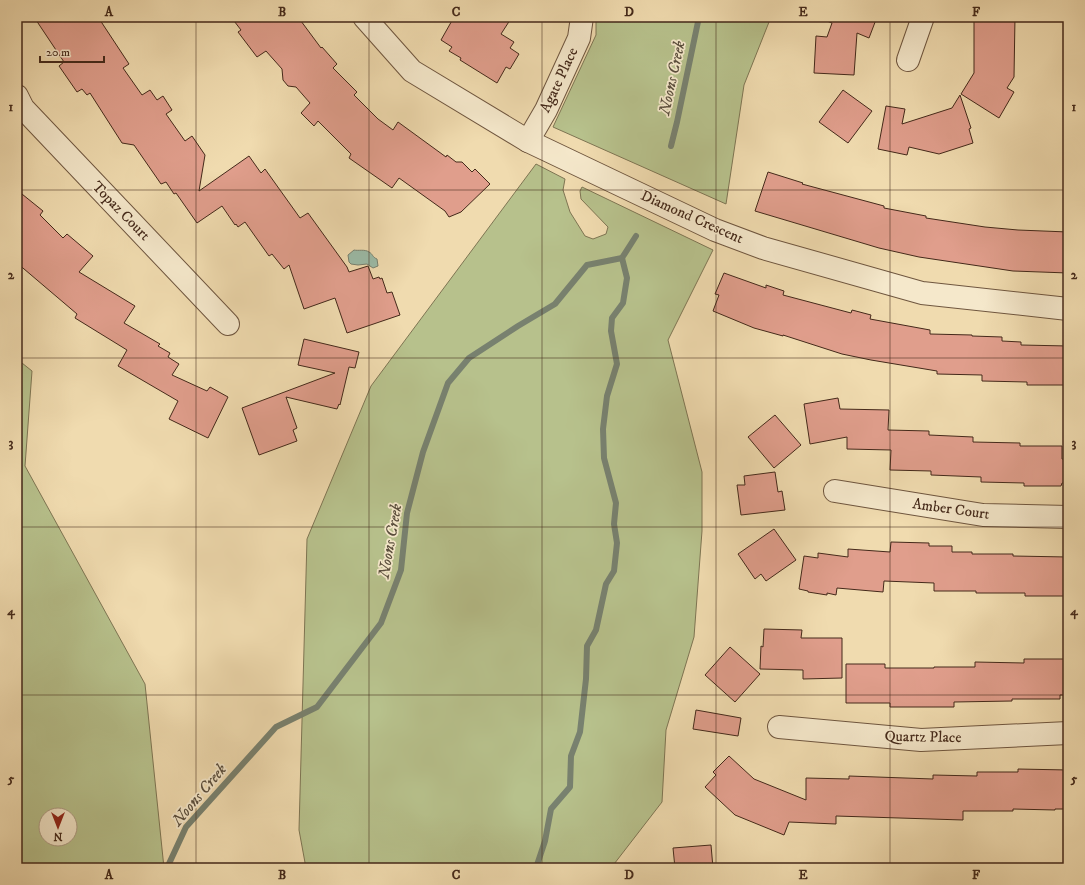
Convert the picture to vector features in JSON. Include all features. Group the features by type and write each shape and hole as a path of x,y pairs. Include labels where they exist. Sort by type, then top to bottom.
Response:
{"street":[{"name":"Diamond Crescent","path":"364,17 412,71 528,141 715,230 763,248 922,293 1068,309"},
{"name":"Agate Place","path":"528,141 546,110 579,38 582,17"},
{"path":"908,60 923,17"},
{"name":"Topaz Court","path":"17,96 23,108 228,324"},
{"name":"Amber Court","path":"835,491 982,515 1068,517"},
{"name":"Quartz Place","path":"779,727 921,740 1068,733"}],"green space":[{"path":"596,17 771,17 744,85 726,204 553,127 596,35"},
{"path":"536,164 565,179 563,190 570,212 585,236 593,239 606,234 608,227 581,199 580,191 582,187 713,250 668,340 702,472 702,531 694,637 666,730 662,802 611,868 306,868 299,830 307,539 371,386"},
{"path":"17,359 32,371 25,466 145,684 164,868 17,868"}],"shaded area":[{"path":"354,250 367,251 370,253 377,259 378,266 373,268 367,264 351,264 349,262 348,255"}],"building":[{"path":"34,17 98,17 129,64 123,68 142,95 150,90 157,100 163,96 172,110 166,114 185,141 192,136 205,155 199,191 249,156 261,173 265,169 300,218 308,213 347,267 349,272 368,266 373,279 379,277 380,279 382,278 387,293 392,292 400,315 347,333 335,298 304,309 289,265 284,269 272,254 269,256 245,222 238,227 236,224 235,225 222,206 197,223 176,193 174,194 166,182 161,184 134,145 122,143 90,93 87,95 82,89 77,92 59,66 64,62"},
{"path":"231,17 298,17 321,48 322,47 337,64 333,68 357,92 354,95 378,119 393,130 398,122 446,157 447,155 456,162 462,162 472,172 475,169 490,184 461,212 449,217 445,211 399,178 392,188 349,158 351,154 318,121 314,126 301,113 310,103 296,87 288,86 283,80 282,69 266,51 257,57 238,32 241,30"},
{"path":"454,17 512,17 501,34 514,42 510,48 519,54 510,69 506,67 497,83 460,60 461,58 449,51 452,47 441,40"},
{"path":"819,17 877,17 869,38 857,33 854,75 814,73 816,36 827,37 832,23"},
{"path":"974,17 1015,17 1014,77 1007,88 1014,92 999,118 961,94 974,73"},
{"path":"843,90 872,111 848,143 819,122"},
{"path":"960,95 971,128 969,129 973,143 939,154 909,147 907,155 878,149 886,106 905,109 902,124 952,108"},
{"path":"768,172 803,183 802,184 884,206 884,208 926,216 926,218 985,227 1068,232 1068,273 1013,271 919,257 879,248 755,211"},
{"path":"17,190 43,211 40,215 63,238 67,234 93,256 79,272 135,306 124,323 160,344 158,346 170,353 168,357 179,364 172,375 207,391 210,387 228,397 208,438 169,419 178,401 118,366 127,350 75,318 77,314 17,263"},
{"path":"724,273 766,288 766,285 784,291 783,295 851,313 852,310 871,315 870,319 930,330 930,334 1002,337 1002,341 1021,342 1021,345 1068,346 1068,385 1027,385 1027,382 982,381 982,375 937,374 937,371 842,354 783,335 754,328 713,311 719,295 715,294"},
{"path":"304,339 359,352 355,368 349,367 340,405 339,404 337,409 286,397 297,428 293,430 297,441 259,455 242,408 335,373 298,365"},
{"path":"838,398 840,409 889,410 888,430 929,431 929,435 973,437 973,442 1020,443 1020,446 1062,446 1062,459 1068,460 1068,483 1062,483 1061,486 1024,486 1024,483 981,482 981,477 931,475 931,471 890,470 891,450 847,449 847,437 810,444 804,404"},
{"path":"775,415 801,445 774,468 748,437"},
{"path":"775,472 778,492 782,491 785,510 741,515 737,485 745,485 744,476"},
{"path":"774,529 796,560 766,581 761,574 755,579 738,554"},
{"path":"891,542 929,543 929,546 952,546 952,552 972,552 972,554 1013,554 1013,556 1068,557 1068,596 1025,596 1025,593 934,591 934,583 884,581 883,592 837,588 836,595 827,593 827,595 799,589 804,556 818,558 818,553 848,557 848,549 890,552"},
{"path":"764,629 802,630 801,638 842,638 842,678 803,679 803,670 760,669 761,646 763,647"},
{"path":"730,647 760,674 735,702 705,675"},
{"path":"1024,659 1068,659 1068,695 1060,695 1060,699 1012,699 1012,701 954,702 954,707 890,707 890,703 846,703 846,664 885,664 885,668 975,667 975,662 1024,663"},
{"path":"696,710 741,718 738,736 693,729"},
{"path":"729,756 754,779 806,800 806,778 849,779 849,776 933,779 933,775 977,776 977,772 1018,772 1018,769 1068,770 1068,809 963,811 963,820 836,816 836,824 789,822 784,835 735,815 705,787 716,775 713,772"},
{"path":"711,845 713,868 675,868 673,848"}],"waterway":[{"name":"Noons Creek","path":"671,146 699,17"},
{"name":"Noons Creek","path":"167,868 186,827 276,727 317,707 381,623 401,570 407,513 423,452 448,383 469,358 555,304 587,265 622,258 636,236"},
{"path":"536,868 545,841 551,809 570,787 571,756 580,732 586,679 587,646 596,630 606,584 614,571 617,543 614,524 616,503 604,458 603,429 607,396 617,364 611,331 612,318 623,303 627,278 622,258"}]}
